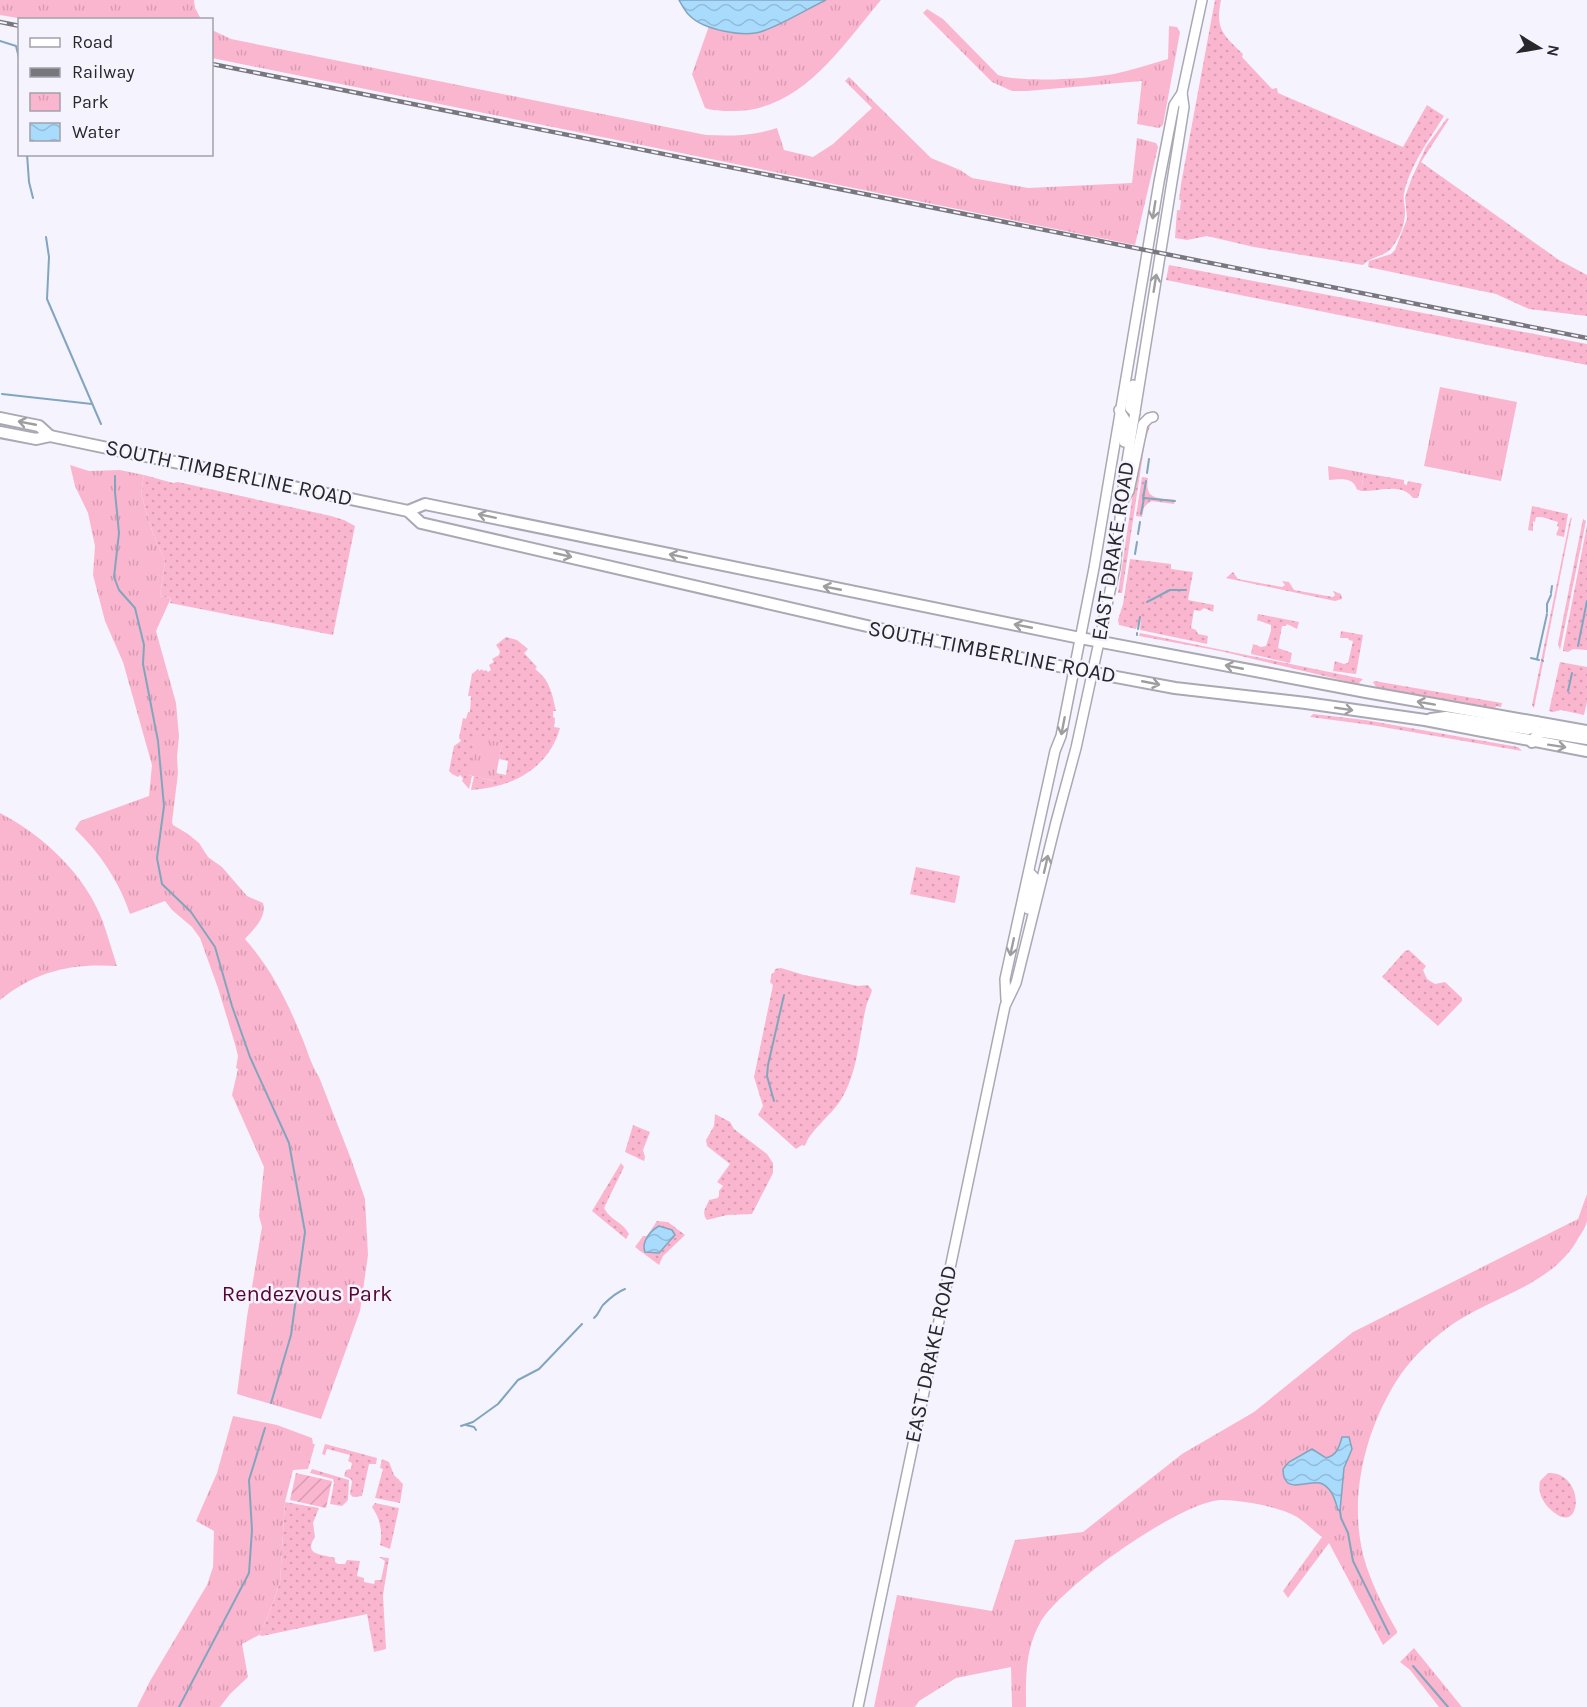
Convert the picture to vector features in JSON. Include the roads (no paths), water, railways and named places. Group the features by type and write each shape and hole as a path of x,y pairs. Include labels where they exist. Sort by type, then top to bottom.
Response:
{"main road":[{"name":"EAST DRAKE ROAD","path":"1006,1000 1016,983 1076,748 1115,568 1135,413 1184,107 1182,93 1202,0"},
{"name":"EAST DRAKE ROAD","path":"858,1707 1006,1000 1005,980 1081,638 1167,138 1174,105 1182,93"},
{"path":"1156,134 1170,141 1166,177 1171,188"},
{"path":"1135,413 1130,408 1142,328 1140,299"},
{"path":"1119,410 1126,422 1120,479 1122,502"},
{"path":"1122,502 1129,492 1143,424 1153,417"},
{"name":"SOUTH TIMBERLINE ROAD","path":"0,418 39,426 50,436"},
{"name":"SOUTH TIMBERLINE ROAD","path":"0,432 36,439 50,436 408,511 421,523 880,629 1074,669 1197,691 1306,703 1425,720 1587,751"},
{"name":"SOUTH TIMBERLINE ROAD","path":"408,511 426,504 1081,638 1587,731"},
{"path":"1425,720 1446,717 1528,729 1534,727 1536,722"},
{"path":"1532,742 1538,734 1543,732 1587,739"},
{"path":"1023,953 1026,922 1035,878 1029,872"}],"water":[{"path":"679,0 826,0 771,28 746,34 704,25 689,15"},
{"path":"659,1226 672,1230 675,1235 659,1253 645,1252 644,1244 647,1237"},
{"path":"1342,1437 1349,1437 1352,1449 1344,1468 1340,1511 1332,1494 1324,1485 1315,1483 1291,1485 1284,1477 1283,1469 1289,1462 1312,1449 1326,1458 1330,1457 1337,1450"}],"waterway":[{"path":"0,41 16,46 18,54"},
{"path":"27,156 33,198"},
{"path":"46,237 49,257 47,299 101,424"},
{"path":"2,394 92,404"},
{"path":"1147,473 1149,459"},
{"path":"115,476 119,533 114,577 119,590 135,608 144,645 143,664 158,741 164,806 157,858 162,884 191,912 215,947 250,1057 289,1143 305,1232 291,1335 271,1403"},
{"path":"1143,499 1146,481"},
{"path":"1141,514 1144,498 1175,501"},
{"path":"1138,534 1140,522"},
{"path":"1135,554 1137,542"},
{"path":"1551,593 1552,586"},
{"path":"1147,602 1170,590 1186,590"},
{"path":"1547,612 1547,604 1551,595"},
{"path":"1578,646 1587,601"},
{"path":"1537,659 1547,614"},
{"path":"1138,629 1140,617"},
{"path":"1531,658 1539,660"},
{"path":"1568,691 1572,673"},
{"path":"774,1101 767,1076 768,1065 784,995"},
{"path":"594,1318 605,1303 625,1289"},
{"path":"461,1426 473,1422 498,1404 518,1380 539,1369 582,1324"},
{"path":"466,1425 476,1430"},
{"path":"179,1707 249,1573 252,1530 249,1480 265,1428"},
{"path":"1340,1511 1348,1533 1353,1561 1389,1634"},
{"path":"1413,1666 1448,1707"}],"railway":[{"path":"0,22 18,26"},
{"path":"213,64 1587,338"}],"park label":[{"name":"Rendezvous Park","path":"307,1294"}]}
